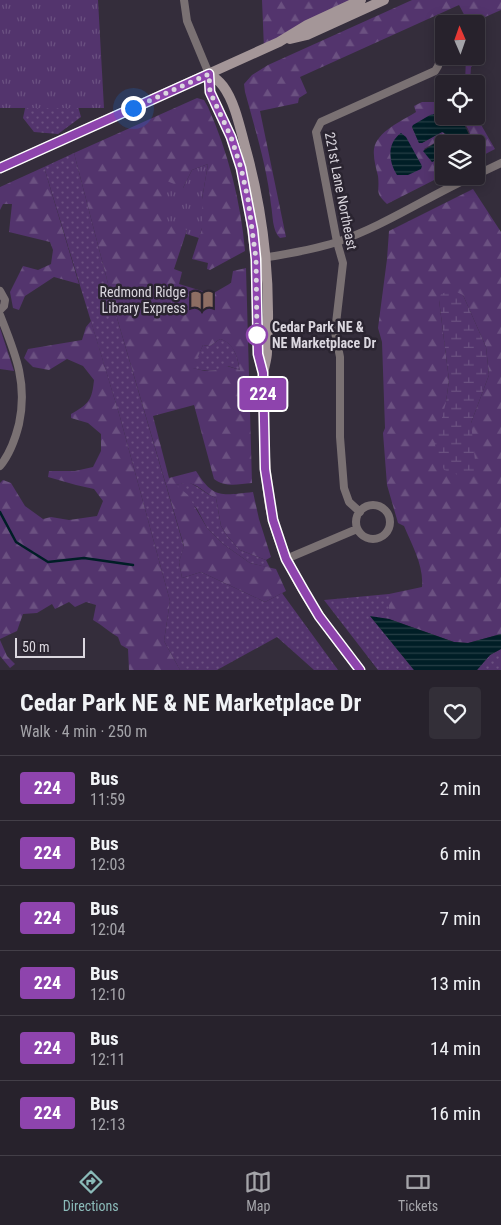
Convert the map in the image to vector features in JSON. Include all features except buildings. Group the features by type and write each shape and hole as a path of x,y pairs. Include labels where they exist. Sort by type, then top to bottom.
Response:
{"street":[{"path":"184,0 188,21 209,74 223,86 238,118 262,217 261,258 267,354 263,373 266,482 273,520 286,559 319,616 360,670"},
{"path":"0,168 279,42 307,25 361,0"},
{"path":"279,42 307,35 384,0"},
{"name":"221st Lane Northeast","path":"360,512 349,502 344,488 340,437 340,357 335,332 342,263 316,132 321,122 436,71 438,65"},
{"path":"485,171 501,163"},
{"path":"261,258 337,242 369,229 455,185"},
{"path":"0,291 5,300 4,306 0,310"},
{"path":"0,315 17,360 23,394 21,413 13,446 0,466"},
{"path":"370,505 381,507 390,516 390,526 385,536 374,540 364,537 357,528 356,522 360,512 370,505"},
{"path":"286,559 357,528"}],"green space":[{"path":"0,0 98,0 104,108 0,108"},
{"path":"48,0 81,117 58,134 34,132 23,118"},
{"path":"262,0 361,0 264,49"},
{"path":"412,0 501,0 501,10 485,17 485,15 464,15 459,5 300,77 307,93 299,98 298,103 260,111 286,237 280,238 274,227 267,177 244,84 252,75 268,65"},
{"path":"466,65 474,65 471,67 471,75 465,75"},
{"path":"197,98 204,100 208,107 222,142 237,196 245,251 210,270 207,269 208,263 192,259 202,228 202,199 208,164 192,170 183,188 187,230 174,269 182,272 179,284 212,294 231,283 233,271 246,268 252,483 223,484 214,479 194,405 153,416 169,478 196,471 208,487 220,494 253,492 271,557 266,560 240,550 228,537 221,526 216,498 193,484 176,485 188,495 207,528 223,544 250,563 276,569 286,591 265,602 201,572 182,578 179,562 184,546 117,318 74,153","holes":["220,339 232,347 240,370 227,366 217,370 205,371 193,368 203,345 210,346"]},
{"path":"422,102 435,102 435,114 412,127 419,143 435,136 435,143 424,149 432,162 435,160 435,180 387,204 378,192 374,149 376,143 385,132 416,112 414,106"},
{"path":"481,125 495,149 485,154 485,135 470,135 466,126"},
{"path":"74,153 117,318 184,547 179,562 182,578 201,572 265,602 282,593 338,670 314,670 277,637 217,670 180,670 164,641 170,601 120,417 44,167"},
{"path":"208,164 202,199 202,228 199,238 186,234 187,230 168,223 165,202 166,186 167,181 183,188 192,170"},
{"path":"44,167 79,284 54,277 25,296 19,310 13,308 10,292 23,266 38,270 51,264 53,250 50,242 9,232 12,204 3,204 0,210 0,187"},
{"path":"473,189 501,232 501,634 468,643 454,642 389,619 389,594 422,587 422,579 417,556 404,526 398,523 387,485 383,433 385,428 382,342 378,328 389,231","holes":["463,295 486,347 489,375 471,423 446,402 449,380 439,300"]},
{"path":"452,290 463,295 486,347 489,375 471,423 476,470 464,477 444,470 435,445 446,402 449,380 439,300 441,294"},
{"path":"91,321 120,417 170,601 164,641 180,670 129,670 128,649 121,645 118,637 93,620 96,605 86,602 75,607 69,602 55,609 52,604 37,613 23,614 17,631 0,639 0,483 3,480 11,483 25,506 43,519 51,517 69,520 97,516 103,501 94,489 48,477 49,471 75,471 93,467 101,451 101,434 88,423 71,418 71,414 89,401 94,380 83,366 67,359 49,370 33,367 24,358 28,349 82,340 86,327"},
{"path":"0,328 14,371 0,369"},
{"path":"220,339 232,347 240,370 228,366 206,371 192,368 203,345 210,346"},
{"path":"188,482 216,498 221,526 240,550 266,560 270,568 250,563 223,544 207,528 197,509 175,485"},
{"path":"389,594 389,619 371,617 414,670 378,670 324,600"},
{"path":"0,640 7,656 15,664 10,668 0,656"},
{"path":"501,649 501,670 477,670 490,655"}],"water":[{"path":"435,114 435,125 464,125 469,135 446,135 442,132 419,143 412,127 430,115"},
{"path":"401,133 406,137 422,166 421,169 408,175 397,175 390,153 393,142"},
{"path":"435,143 435,160 432,162 423,151"},
{"path":"370,616 389,619 454,642 468,643 501,634 501,649 490,655 477,670 414,670"}],"waterway":[{"path":"0,512 16,542 48,562 84,558 133,565"}],"bus line":[{"name":"224","path":"0,168 209,74 210,92 231,137 241,168 253,230 256,259 258,354 263,373 264,456 273,520 286,559 303,589 319,616 360,670"}],"place":[{"name":"Redmond Ridge Library Express","path":"202,300"},
{"name":"Cedar Park NE & NE Marketplace Dr","path":"257,335"}],"route":[{"path":"133,108 209,74 210,92 231,137 248,199 256,259 257,335"}]}
